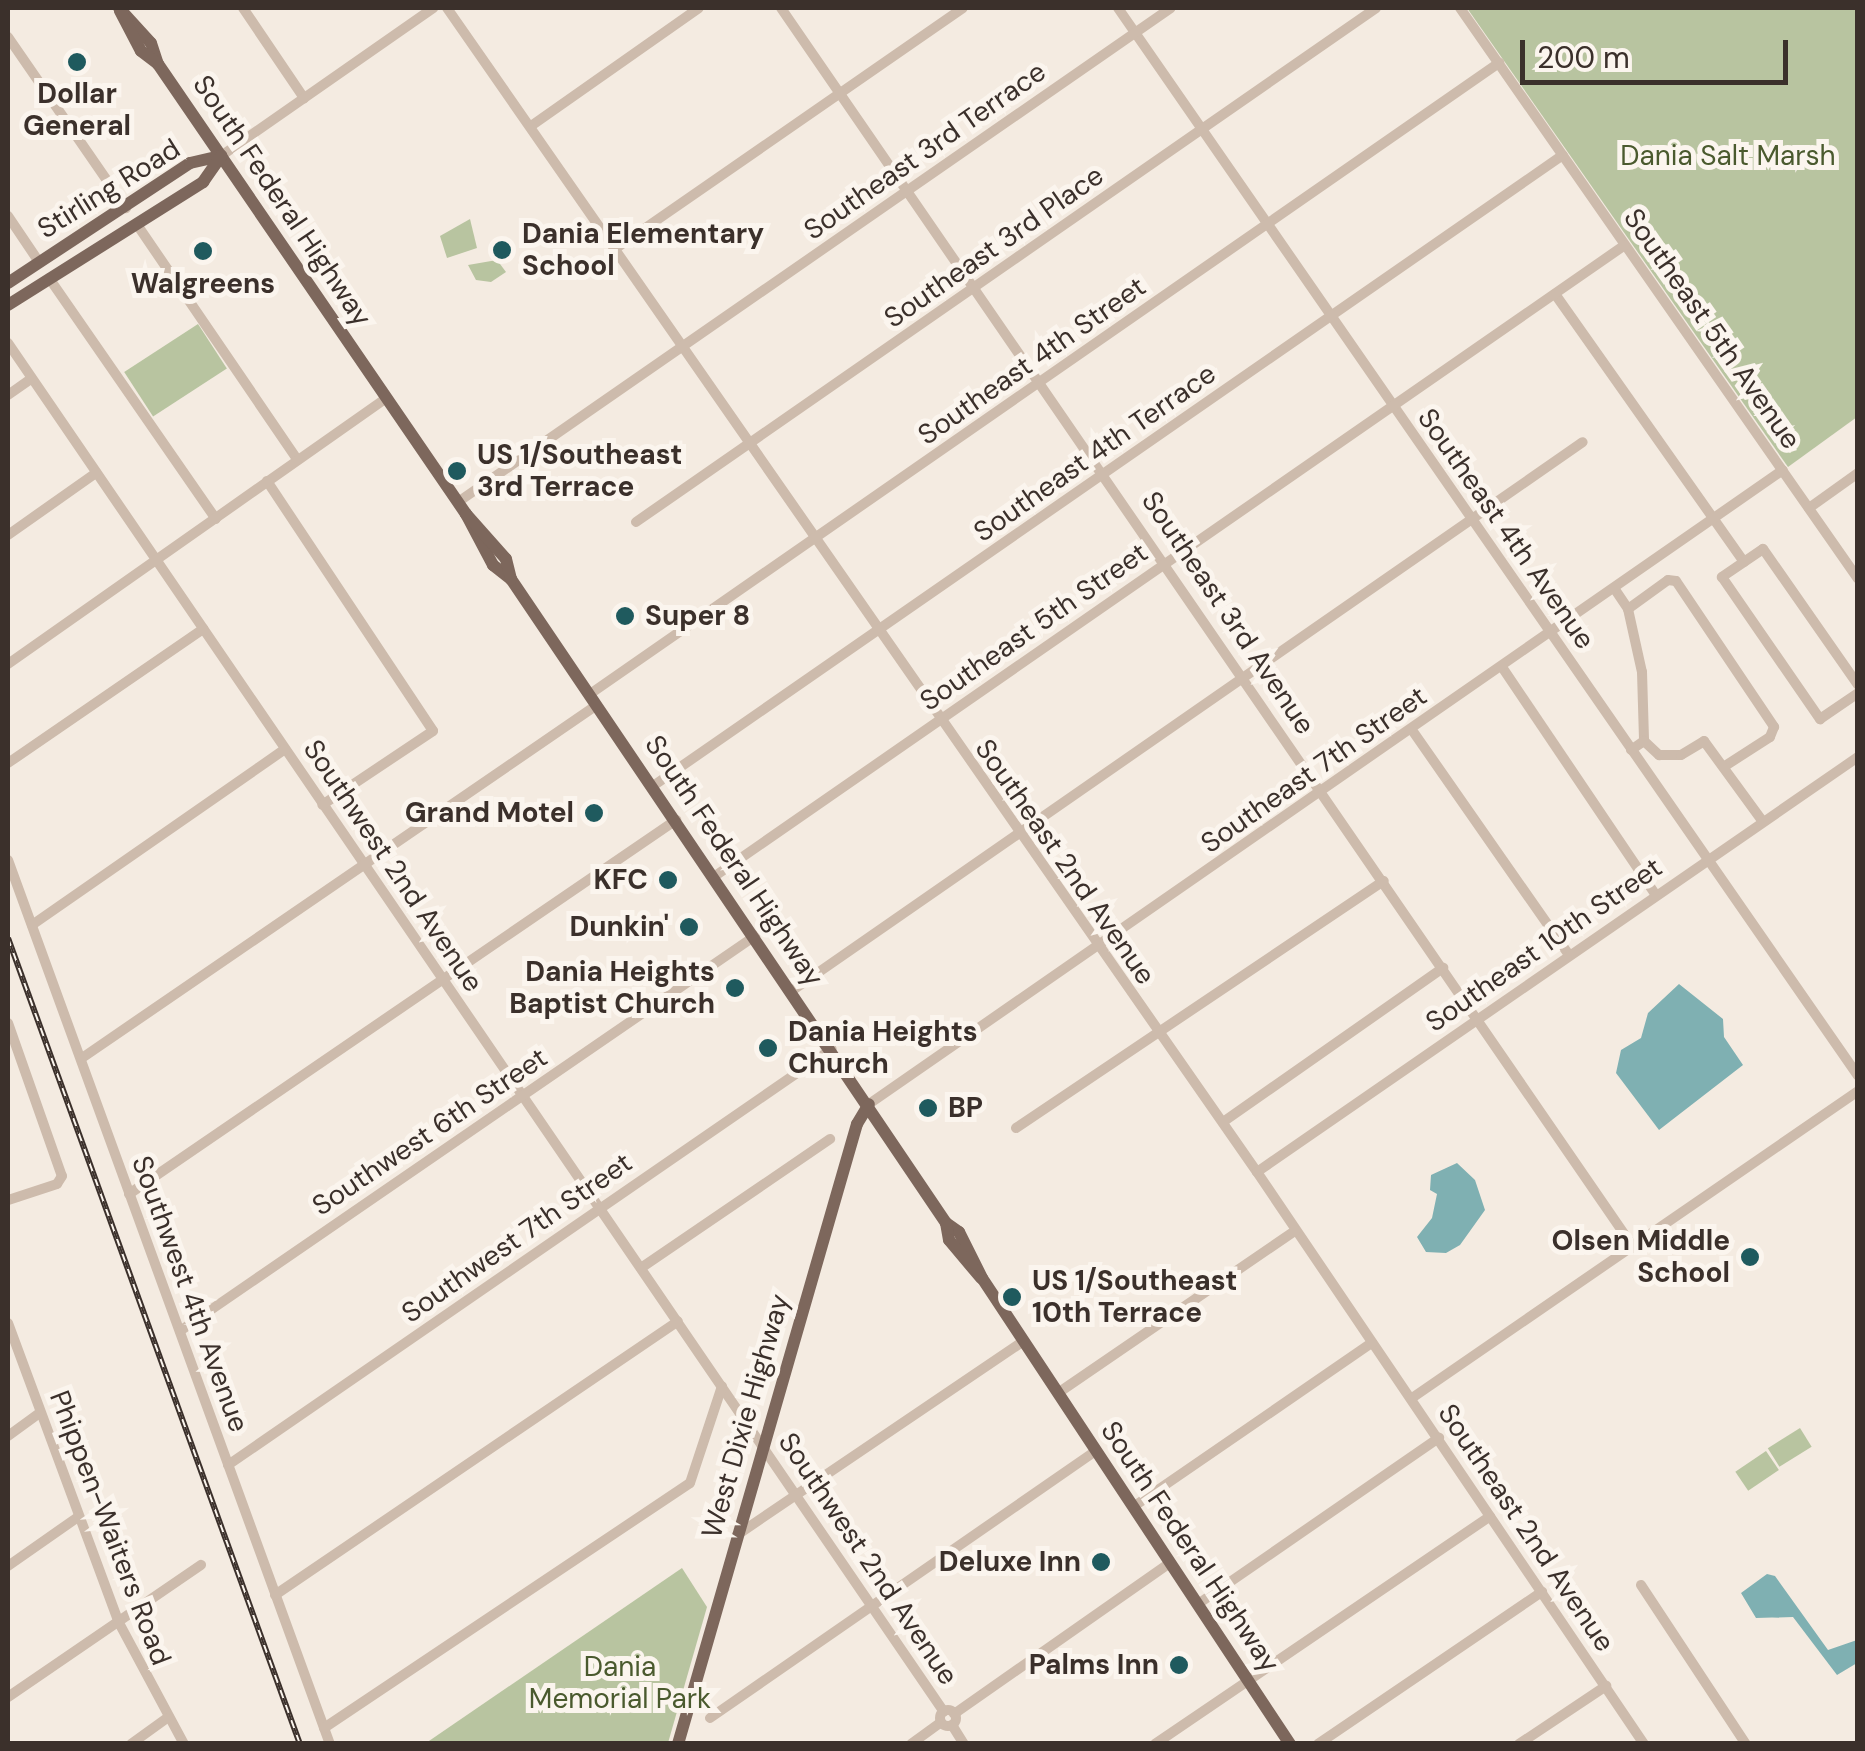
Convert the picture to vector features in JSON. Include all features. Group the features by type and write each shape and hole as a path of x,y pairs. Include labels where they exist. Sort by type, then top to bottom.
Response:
{"main road":[{"name":"South Federal Highway","path":"119,8 126,30 158,64 462,508 506,559 511,579 832,1048 946,1224 948,1240 982,1278 1290,1744"},
{"name":"Stirling Road","path":"8,283 190,164 221,156"},
{"name":"Stirling Road","path":"8,304 203,182 221,156"},
{"name":"West Dixie Highway","path":"678,1744 868,1104"}],"street":[{"path":"242,8 304,98"},
{"path":"221,156 434,8"},
{"name":"Southeast 2nd Avenue","path":"447,8 1095,947 1223,1122 1644,1744"},
{"path":"531,126 699,8"},
{"name":"Southeast 3rd Avenue","path":"781,8 1324,790 1634,1248"},
{"path":"616,249 962,8"},
{"name":"Southeast 4th Avenue","path":"1118,8 1858,1076"},
{"name":"Southeast 3rd Terrace","path":"462,508 682,348 1171,8"},
{"name":"Southeast 3rd Place","path":"636,522 1376,8"},
{"name":"Southeast 5th Avenue","path":"1460,8 1858,579"},
{"path":"8,37 126,208"},
{"name":"Southeast 4th Street","path":"82,1058 364,866 814,540 1499,63"},
{"name":"Southeast 4th Terrace","path":"652,786 1563,155"},
{"path":"8,216 39,262"},
{"path":"138,226 297,459"},
{"name":"Southeast 5th Street","path":"715,876 1625,245"},
{"path":"50,278 216,519"},
{"path":"1555,294 1744,562"},
{"name":"Southwest 2nd Avenue","path":"8,343 764,1444 964,1744"},
{"path":"8,395 32,379"},
{"path":"8,664 386,398"},
{"path":"793,990 1584,442"},
{"name":"Southeast 7th Street","path":"868,1104 1782,470"},
{"path":"8,534 96,473"},
{"path":"1808,508 1858,473"},
{"path":"266,481 433,731 322,805"},
{"path":"1858,685 1763,549 1722,577 1820,719 1858,694"},
{"path":"1628,609 1668,580 1676,581 1774,727 1770,737 1724,766"},
{"path":"1614,588 1628,609 1642,672 1644,741 1659,755 1680,755 1704,741 1764,822"},
{"path":"8,763 203,629"},
{"path":"1502,667 1656,895"},
{"path":"1412,730 1569,955"},
{"path":"1631,750 1644,741"},
{"path":"32,925 285,748"},
{"name":"Southeast 10th Street","path":"1257,1172 1858,757"},
{"path":"129,1194 441,976 676,820"},
{"name":"Southwest 4th Avenue","path":"8,860 330,1744"},
{"path":"1016,1128 1384,881"},
{"name":"Southwest 6th Street","path":"180,1330 756,936"},
{"path":"1223,1122 1444,968"},
{"path":"8,1022 62,1176 57,1184 8,1200"},
{"name":"Southwest 7th Street","path":"228,1465 832,1048"},
{"path":"1412,1398 1858,1092"},
{"path":"641,1268 829,1139"},
{"path":"1058,1393 1296,1230"},
{"path":"275,1595 678,1321"},
{"name":"Phippen-Waiters Road","path":"8,1323 118,1621 184,1744"},
{"path":"737,1536 1024,1341"},
{"path":"1134,1507 1372,1344"},
{"path":"324,1728 690,1483 722,1386"},
{"path":"8,1436 40,1413"},
{"path":"1198,1604 1438,1438"},
{"path":"710,1718 1096,1451"},
{"path":"1155,1744 1490,1516"},
{"path":"8,1566 78,1517"},
{"path":"911,1744 1170,1563"},
{"path":"8,1697 201,1566"},
{"path":"1640,1585 1746,1744"},
{"path":"1318,1744 1542,1592"},
{"path":"1520,1744 1606,1686"},
{"path":"131,1744 167,1718"}],"green space":[{"name":"Dania Salt Marsh","path":"1467,8 1857,8 1857,417 1788,467"},
{"path":"470,219 477,248 447,258 440,236"},
{"path":"497,260 506,272 491,282 476,280 468,265"},
{"path":"198,324 227,368 153,416 124,372"},
{"path":"1800,1428 1812,1447 1779,1467 1768,1448"},
{"path":"1766,1451 1779,1470 1748,1491 1735,1472"},
{"name":"Dania Memorial Park","path":"682,1568 707,1607 668,1743 426,1743"}],"water":[{"path":"1679,984 1723,1019 1724,1037 1743,1065 1659,1130 1616,1073 1621,1050 1641,1038 1648,1013"},
{"path":"1457,1163 1475,1180 1485,1210 1460,1245 1446,1253 1426,1252 1417,1237 1432,1218 1437,1194 1430,1190 1431,1175"},
{"path":"1767,1574 1775,1576 1828,1650 1857,1640 1857,1663 1837,1675 1793,1617 1756,1618 1741,1593"}],"railway":[{"path":"8,938 300,1744"}],"place":[{"name":"Dollar General","path":"77,62"},
{"name":"Dania Elementary School","path":"502,250"},
{"name":"Walgreens","path":"203,251"},
{"name":"US 1/Southeast 3rd Terrace","path":"457,471"},
{"name":"Super 8","path":"625,616"},
{"name":"Grand Motel","path":"594,813"},
{"name":"KFC","path":"668,880"},
{"name":"Dunkin'","path":"689,927"},
{"name":"Dania Heights Baptist Church","path":"735,988"},
{"name":"Dania Heights Church","path":"768,1048"},
{"name":"BP","path":"928,1108"},
{"name":"Olsen Middle School","path":"1750,1257"},
{"name":"US 1/Southeast 10th Terrace","path":"1012,1297"},
{"name":"Deluxe Inn","path":"1101,1562"},
{"name":"Palms Inn","path":"1179,1665"}]}
